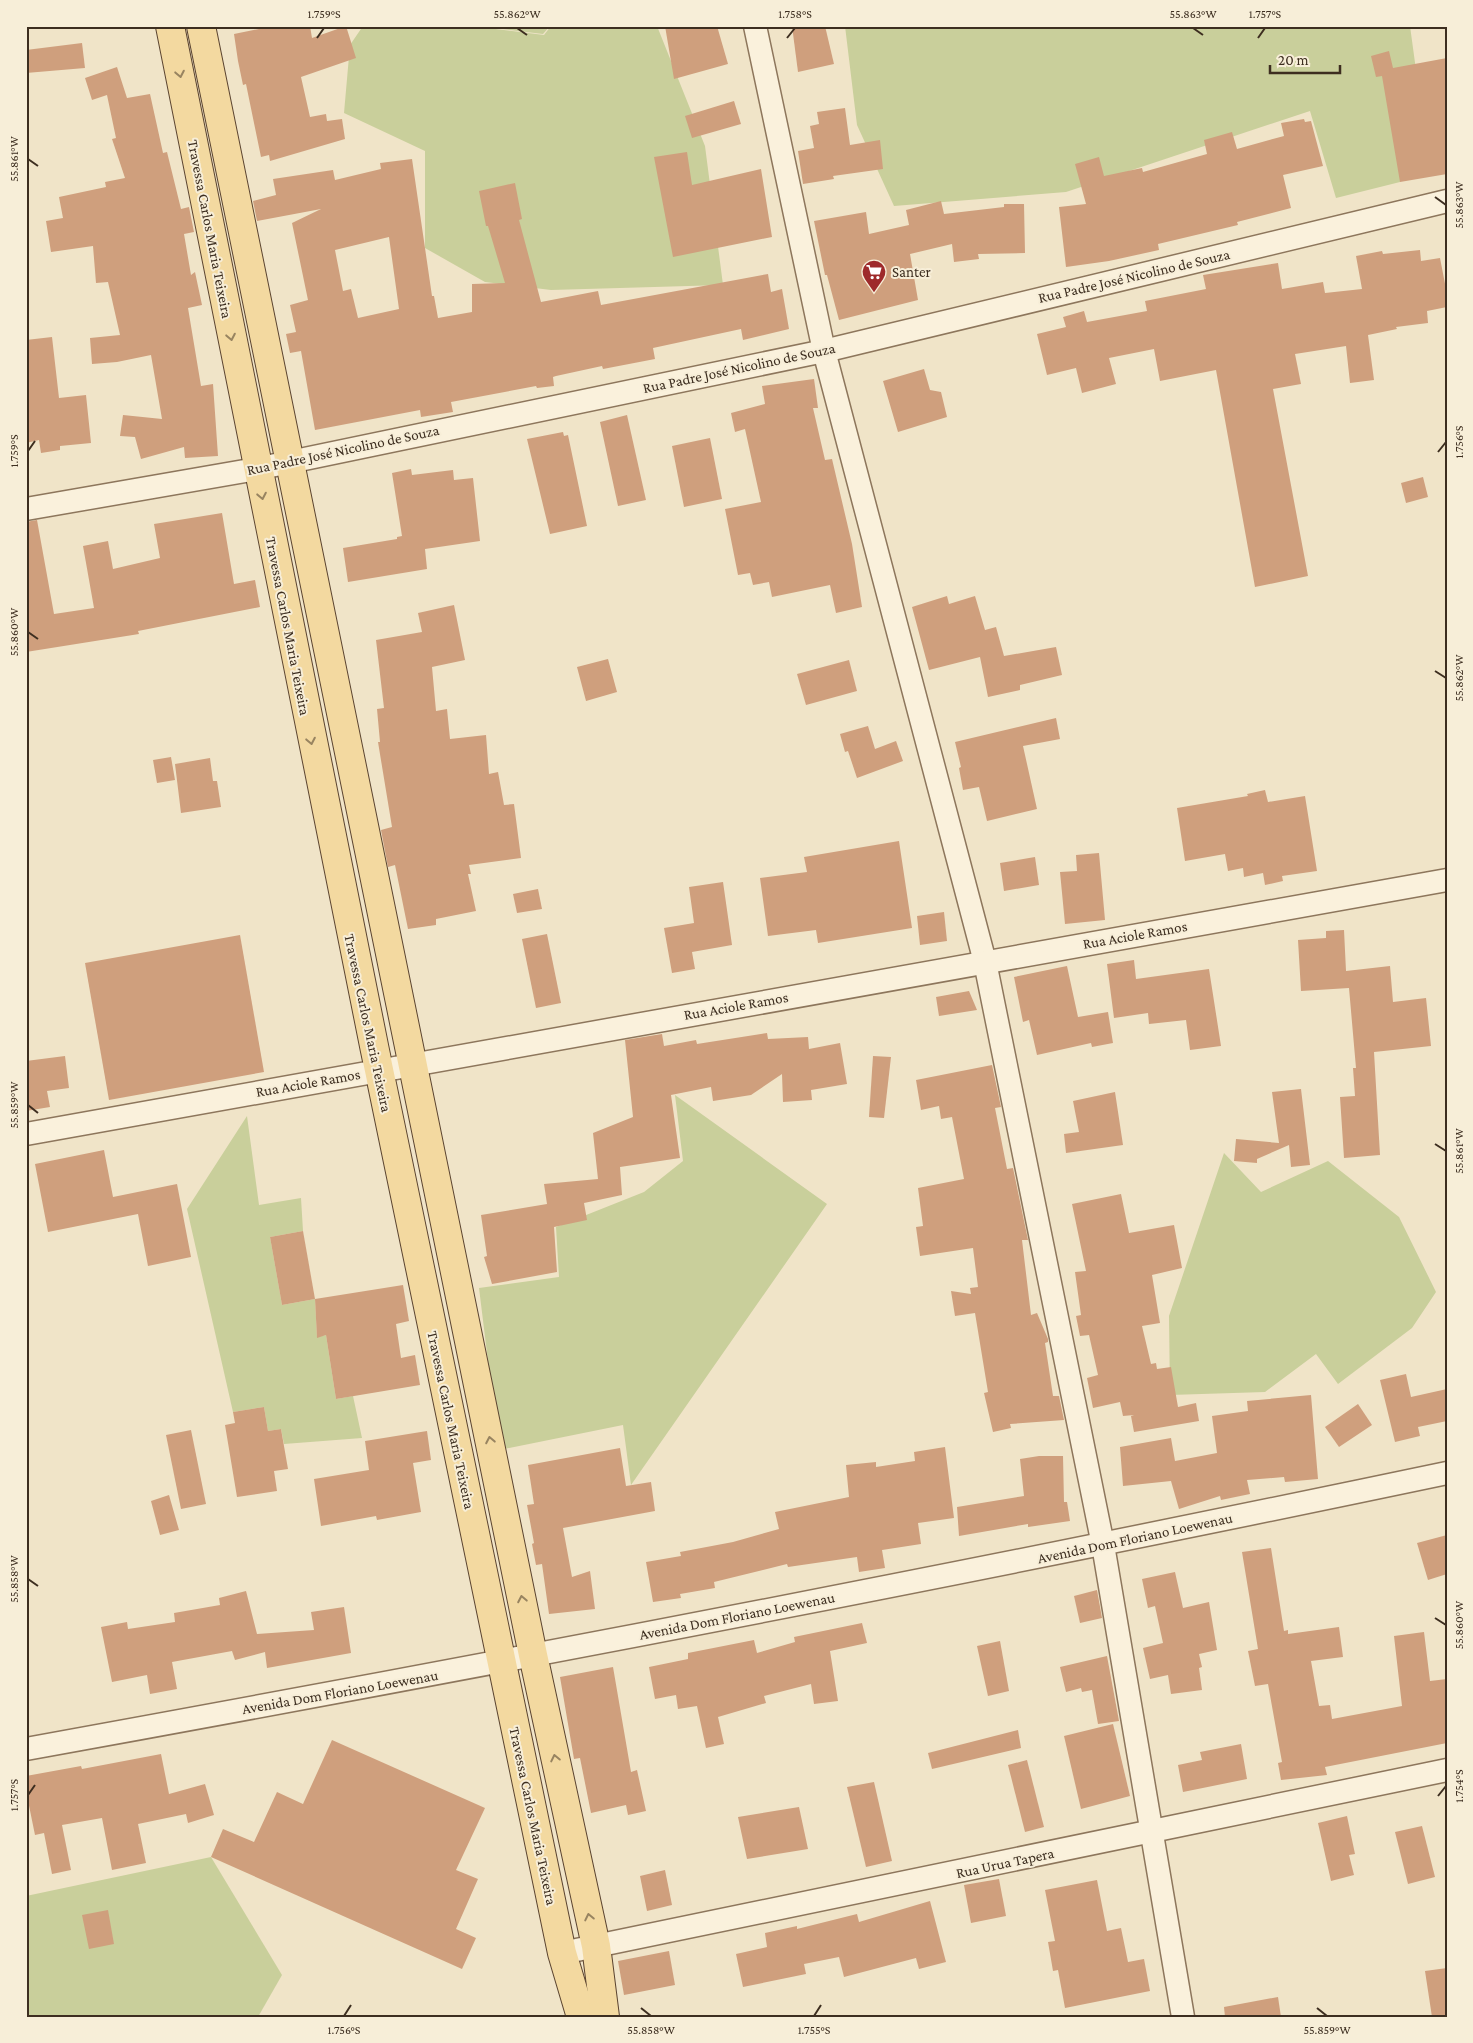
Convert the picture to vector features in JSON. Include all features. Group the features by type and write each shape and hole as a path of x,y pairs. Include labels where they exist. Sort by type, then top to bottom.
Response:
{"main road":[{"name":"Travessa Carlos Maria Teixeira","path":"170,26 256,469 378,1070 562,1953 581,2017"},
{"name":"Travessa Carlos Maria Teixeira","path":"202,26 533,1655 596,1946 605,2017"}],"street":[{"path":"755,26 824,350 984,962 1103,1545 1183,2017"},
{"name":"Rua Padre José Nicolino de Souza","path":"26,509 256,469 824,350 1447,201"},
{"name":"Rua Aciole Ramos","path":"26,1134 414,1063 1447,880"},
{"name":"Avenida Dom Floriano Loewenau","path":"26,1749 501,1663 533,1655 1103,1545 1447,1473"},
{"name":"Rua Urua Tapera","path":"562,1953 1447,1770"}],"green space":[{"path":"363,26 471,26 544,35 551,26 657,26 705,146 723,285 551,290 485,282 425,248 425,151 344,113 350,45"},
{"path":"478,26 550,26 543,34"},
{"path":"845,26 1410,26 1419,92 1400,182 1336,198 1310,111 1066,192 894,206 857,125"},
{"path":"675,1095 827,1204 631,1485 623,1425 499,1450 479,1288 559,1277 556,1227 644,1192 683,1161"},
{"path":"247,1116 259,1205 301,1198 303,1231 270,1237 282,1305 315,1299 317,1337 326,1335 336,1399 353,1396 362,1438 284,1444 281,1429 268,1431 264,1407 233,1412 187,1209"},
{"path":"1224,1153 1261,1192 1328,1161 1399,1217 1436,1292 1412,1328 1338,1384 1316,1354 1265,1392 1170,1395 1169,1316"},
{"path":"211,1857 282,1975 258,2017 26,2017 26,1896"}],"building":[{"path":"274,26 310,26 312,38 346,26 356,58 301,77 310,117 326,114 327,121 342,119 345,139 270,161 269,155 261,157 246,84 243,85 234,34"},
{"path":"665,26 717,26 728,64 674,79"},
{"path":"792,26 825,26 834,64 798,72"},
{"path":"82,43 85,68 26,73 26,50"},
{"path":"1389,51 1393,68 1447,58 1447,174 1400,182 1382,76 1376,77 1371,56"},
{"path":"117,67 127,98 150,94 163,153 167,152 181,209 189,207 194,232 184,234 191,275 195,272 202,305 188,308 201,386 213,384 218,456 185,458 184,447 141,459 135,437 120,436 123,415 162,419 151,355 117,362 92,364 90,338 120,335 108,282 96,283 93,246 51,252 46,221 63,218 59,197 106,187 105,182 125,178 112,139 116,138 107,95 92,100 85,78"},
{"path":"734,101 741,124 692,138 685,116"},
{"path":"845,108 850,145 880,140 883,169 833,176 834,179 803,184 798,151 814,148 810,126 819,124 817,112"},
{"path":"1304,119 1305,122 1311,121 1323,166 1283,175 1291,208 1237,222 1238,225 1158,244 1159,250 1109,261 1066,267 1059,207 1086,204 1075,164 1099,157 1104,176 1142,168 1143,172 1207,154 1204,140 1232,132 1237,149 1284,136 1281,123"},
{"path":"687,152 692,185 761,169 772,237 673,257 654,157"},
{"path":"412,159 432,296 434,296 438,318 472,312 472,284 505,283 488,226 486,226 479,191 515,183 522,219 519,220 541,302 598,291 601,305 768,274 771,292 782,289 789,329 743,340 741,329 653,348 655,359 603,369 602,366 556,376 553,377 554,386 537,388 536,386 451,402 453,412 421,417 420,410 315,430 301,351 290,353 286,334 296,332 290,305 308,300 292,223 321,209 257,221 253,201 276,195 273,179 333,170 335,180 381,169 380,163","holes":["389,237 399,309 358,318 351,289 343,291 335,250"]},
{"path":"941,201 944,214 1004,207 1004,204 1024,204 1025,253 978,254 979,259 954,262 952,244 910,254 918,300 839,320 827,275 825,275 814,221 866,212 869,234 909,225 906,210"},
{"path":"1420,250 1421,261 1440,258 1447,294 1447,307 1427,311 1428,323 1396,327 1397,329 1368,335 1374,380 1350,383 1346,346 1295,354 1301,384 1273,389 1308,576 1255,587 1216,370 1160,381 1154,349 1109,358 1116,384 1082,393 1076,368 1047,375 1037,334 1066,327 1063,317 1084,311 1087,322 1147,311 1145,301 1206,289 1203,275 1278,263 1282,289 1323,282 1325,293 1362,289 1356,256 1382,251 1383,254"},
{"path":"52,337 59,398 86,395 91,443 60,446 60,450 41,453 39,440 26,443 26,340"},
{"path":"924,369 930,390 941,392 947,417 898,432 883,381"},
{"path":"814,379 818,408 813,408 825,460 832,459 852,544 862,607 836,613 830,585 772,597 769,582 753,585 750,573 738,575 725,509 761,502 745,429 735,432 731,413 765,404 762,386"},
{"path":"627,415 646,500 618,506 600,422"},
{"path":"563,432 564,436 568,435 587,526 550,534 527,439"},
{"path":"710,438 722,499 684,507 672,446"},
{"path":"411,469 412,475 453,470 454,480 473,478 480,541 425,549 427,569 348,582 343,548 397,539 397,537 402,536 392,473"},
{"path":"1423,477 1428,497 1406,503 1401,483"},
{"path":"222,513 234,584 255,580 260,607 138,631 139,634 26,652 26,522 37,520 54,614 94,608 83,546 108,541 113,569 160,558 154,524"},
{"path":"947,596 949,604 975,596 985,630 996,627 1004,656 1056,647 1062,675 1020,685 1020,690 988,697 980,657 929,670 912,607"},
{"path":"454,605 465,660 432,667 436,711 447,709 450,739 486,735 489,774 498,772 504,805 514,804 521,858 469,865 471,874 468,874 476,911 436,919 436,925 408,929 395,865 388,867 381,830 392,827 378,742 380,742 377,709 384,708 376,640 422,632 418,613"},
{"path":"608,659 617,692 586,701 577,667"},
{"path":"849,660 857,691 806,705 797,674"},
{"path":"1056,718 1060,739 1023,746 1037,809 987,821 979,787 963,790 959,768 961,767 955,742"},
{"path":"868,726 875,749 896,741 903,761 857,778 848,751 845,752 840,734"},
{"path":"171,757 175,780 157,783 153,760"},
{"path":"210,758 213,781 217,781 221,807 181,813 175,764"},
{"path":"1265,790 1268,802 1305,796 1317,871 1282,876 1283,881 1265,885 1263,873 1244,877 1243,868 1228,871 1225,854 1185,861 1177,808 1248,796 1247,794"},
{"path":"899,841 912,928 818,943 816,930 768,936 760,878 807,872 804,857"},
{"path":"1099,853 1105,920 1065,924 1060,872 1077,871 1076,855"},
{"path":"1035,857 1039,885 1004,891 1000,863"},
{"path":"723,882 732,945 692,952 695,969 672,973 664,928 694,923 689,887"},
{"path":"538,889 542,909 517,913 513,894"},
{"path":"944,912 947,941 920,945 917,916"},
{"path":"1344,930 1346,971 1390,966 1393,1002 1426,998 1431,1046 1374,1052 1380,1155 1344,1158 1340,1097 1355,1096 1353,1068 1356,1068 1349,988 1301,991 1298,940 1326,938 1326,931"},
{"path":"547,934 561,1003 536,1008 522,939"},
{"path":"240,935 264,1072 109,1100 85,963"},
{"path":"1134,960 1136,979 1209,969 1221,1046 1190,1050 1186,1020 1149,1024 1148,1013 1114,1018 1107,964"},
{"path":"1067,966 1078,1017 1108,1012 1113,1043 1092,1047 1091,1043 1037,1055 1029,1020 1023,1022 1014,977"},
{"path":"969,991 977,1010 939,1016 936,997"},
{"path":"767,1033 768,1039 808,1037 809,1049 840,1043 847,1084 811,1090 812,1100 783,1102 782,1074 751,1095 713,1101 711,1087 671,1095 680,1158 620,1167 622,1195 584,1203 587,1220 554,1227 557,1272 492,1284 484,1257 487,1256 481,1215 547,1204 544,1184 598,1179 593,1133 633,1117 625,1040 662,1034 664,1046 696,1040 697,1044"},
{"path":"65,1056 69,1088 47,1091 50,1107 26,1111 26,1061"},
{"path":"873,1056 891,1057 884,1118 869,1117"},
{"path":"992,1065 1001,1107 995,1108 1007,1169 1013,1168 1028,1240 1022,1240 1031,1315 1037,1313 1048,1339 1048,1342 1045,1343 1053,1396 1059,1396 1064,1420 1010,1424 1011,1428 993,1432 984,1393 988,1392 975,1313 955,1316 951,1291 971,1294 970,1288 978,1287 973,1248 920,1256 916,1227 923,1226 918,1188 964,1179 952,1117 941,1119 939,1106 921,1110 916,1080"},
{"path":"1301,1089 1310,1165 1291,1167 1289,1145 1257,1159 1257,1163 1234,1161 1236,1139 1279,1143 1272,1092"},
{"path":"1115,1092 1123,1145 1066,1153 1064,1134 1079,1132 1073,1101"},
{"path":"104,1150 113,1197 177,1184 191,1257 148,1266 138,1214 48,1232 35,1164"},
{"path":"1121,1194 1129,1233 1174,1225 1182,1268 1152,1275 1160,1323 1142,1326 1151,1364 1156,1363 1157,1369 1171,1367 1178,1407 1196,1403 1199,1421 1134,1432 1131,1416 1134,1415 1123,1416 1120,1402 1093,1408 1087,1378 1098,1375 1089,1335 1080,1336 1076,1316 1081,1315 1075,1272 1086,1271 1072,1204"},
{"path":"303,1231 315,1299 282,1305 270,1237"},
{"path":"403,1285 409,1321 396,1324 401,1358 415,1355 420,1385 336,1399 326,1335 317,1338 315,1299"},
{"path":"1406,1374 1411,1397 1447,1389 1447,1421 1418,1427 1420,1436 1395,1442 1380,1380"},
{"path":"1311,1395 1318,1479 1285,1482 1284,1477 1247,1480 1250,1494 1221,1500 1220,1496 1179,1509 1171,1481 1123,1486 1120,1447 1171,1438 1175,1461 1217,1453 1212,1416 1248,1411 1247,1401"},
{"path":"1358,1404 1372,1425 1339,1447 1325,1427"},
{"path":"264,1407 268,1431 281,1429 288,1469 274,1471 277,1491 237,1497 225,1425 235,1423 233,1412"},
{"path":"191,1430 206,1504 181,1509 166,1435"},
{"path":"427,1431 431,1460 413,1463 421,1512 377,1520 376,1516 321,1526 314,1479 369,1470 365,1441"},
{"path":"945,1447 954,1518 918,1523 921,1544 882,1550 885,1568 859,1572 857,1557 788,1567 787,1564 714,1582 715,1588 680,1594 681,1598 653,1602 646,1562 681,1556 680,1552 733,1542 779,1529 775,1512 849,1497 846,1465 876,1462 876,1467 915,1461 914,1452"},
{"path":"620,1448 626,1486 651,1482 655,1511 563,1528 572,1577 590,1571 595,1609 549,1614 542,1564 536,1565 532,1544 534,1543 527,1505 534,1504 528,1465"},
{"path":"1039,1456 1063,1456 1064,1502 1067,1502 1070,1521 1028,1527 1028,1524 959,1536 957,1507 1024,1496 1020,1459"},
{"path":"169,1495 179,1530 160,1535 151,1501"},
{"path":"1447,1535 1447,1574 1428,1580 1417,1543"},
{"path":"1271,1548 1284,1631 1288,1630 1288,1634 1339,1627 1343,1657 1311,1661 1319,1706 1330,1705 1332,1719 1402,1706 1394,1636 1424,1632 1430,1681 1447,1679 1447,1743 1325,1767 1327,1775 1281,1780 1278,1763 1282,1762 1268,1684 1255,1686 1248,1651 1258,1649 1242,1552"},
{"path":"1175,1572 1183,1608 1209,1602 1217,1650 1199,1654 1202,1667 1199,1668 1202,1690 1171,1694 1168,1675 1150,1679 1143,1648 1163,1643 1155,1606 1148,1608 1142,1579"},
{"path":"1097,1590 1102,1618 1080,1623 1074,1596"},
{"path":"246,1591 257,1634 314,1630 311,1612 344,1607 351,1653 267,1668 265,1652 235,1660 232,1651 172,1662 177,1689 150,1694 147,1675 112,1682 101,1627 127,1622 128,1629 175,1622 174,1613 220,1605 219,1598"},
{"path":"862,1623 867,1643 830,1651 838,1701 814,1704 811,1684 764,1696 766,1703 718,1717 724,1744 706,1748 697,1706 678,1709 676,1695 655,1699 649,1667 688,1659 688,1653 754,1640 757,1653 795,1642 794,1637"},
{"path":"1000,1641 1009,1691 988,1696 977,1646"},
{"path":"1107,1656 1119,1721 1098,1724 1092,1690 1082,1692 1081,1688 1066,1692 1060,1667"},
{"path":"613,1667 631,1772 637,1770 646,1811 628,1815 626,1805 591,1813 580,1758 574,1759 560,1677"},
{"path":"1113,1724 1130,1796 1081,1809 1064,1736"},
{"path":"1018,1730 1021,1748 932,1769 928,1753"},
{"path":"332,1740 485,1808 456,1870 478,1879 456,1929 476,1938 462,1969 211,1857 223,1829 254,1842 277,1792 303,1804"},
{"path":"1241,1744 1247,1779 1183,1792 1178,1765 1202,1760 1200,1752"},
{"path":"161,1754 169,1794 205,1784 214,1815 188,1823 186,1814 138,1824 146,1863 112,1870 102,1818 62,1825 71,1870 52,1874 44,1833 35,1835 26,1791 26,1776 81,1766 82,1769"},
{"path":"1027,1760 1044,1827 1025,1832 1008,1765"},
{"path":"874,1782 892,1861 866,1867 847,1787"},
{"path":"799,1807 808,1849 747,1859 738,1817"},
{"path":"1347,1816 1355,1854 1349,1855 1354,1875 1331,1881 1318,1823"},
{"path":"1422,1826 1435,1877 1408,1884 1395,1832"},
{"path":"665,1870 672,1905 647,1911 640,1876"},
{"path":"999,1879 1006,1916 971,1923 964,1885"},
{"path":"1097,1880 1107,1931 1121,1928 1128,1962 1144,1959 1150,1991 1065,2008 1058,1970 1053,1971 1048,1942 1055,1941 1045,1890"},
{"path":"930,1901 946,1962 919,1969 916,1958 844,1977 839,1957 804,1964 806,1974 743,1987 736,1954 767,1947 765,1933 797,1926 797,1929 857,1914 859,1922"},
{"path":"108,1910 114,1944 89,1949 82,1915"},
{"path":"669,1951 675,1985 624,1995 618,1961"},
{"path":"1447,1968 1447,2017 1432,2017 1425,1971"},
{"path":"1278,1997 1281,2017 1225,2017 1224,2007"}],"place":[{"name":"Santer","path":"874,293"}]}
